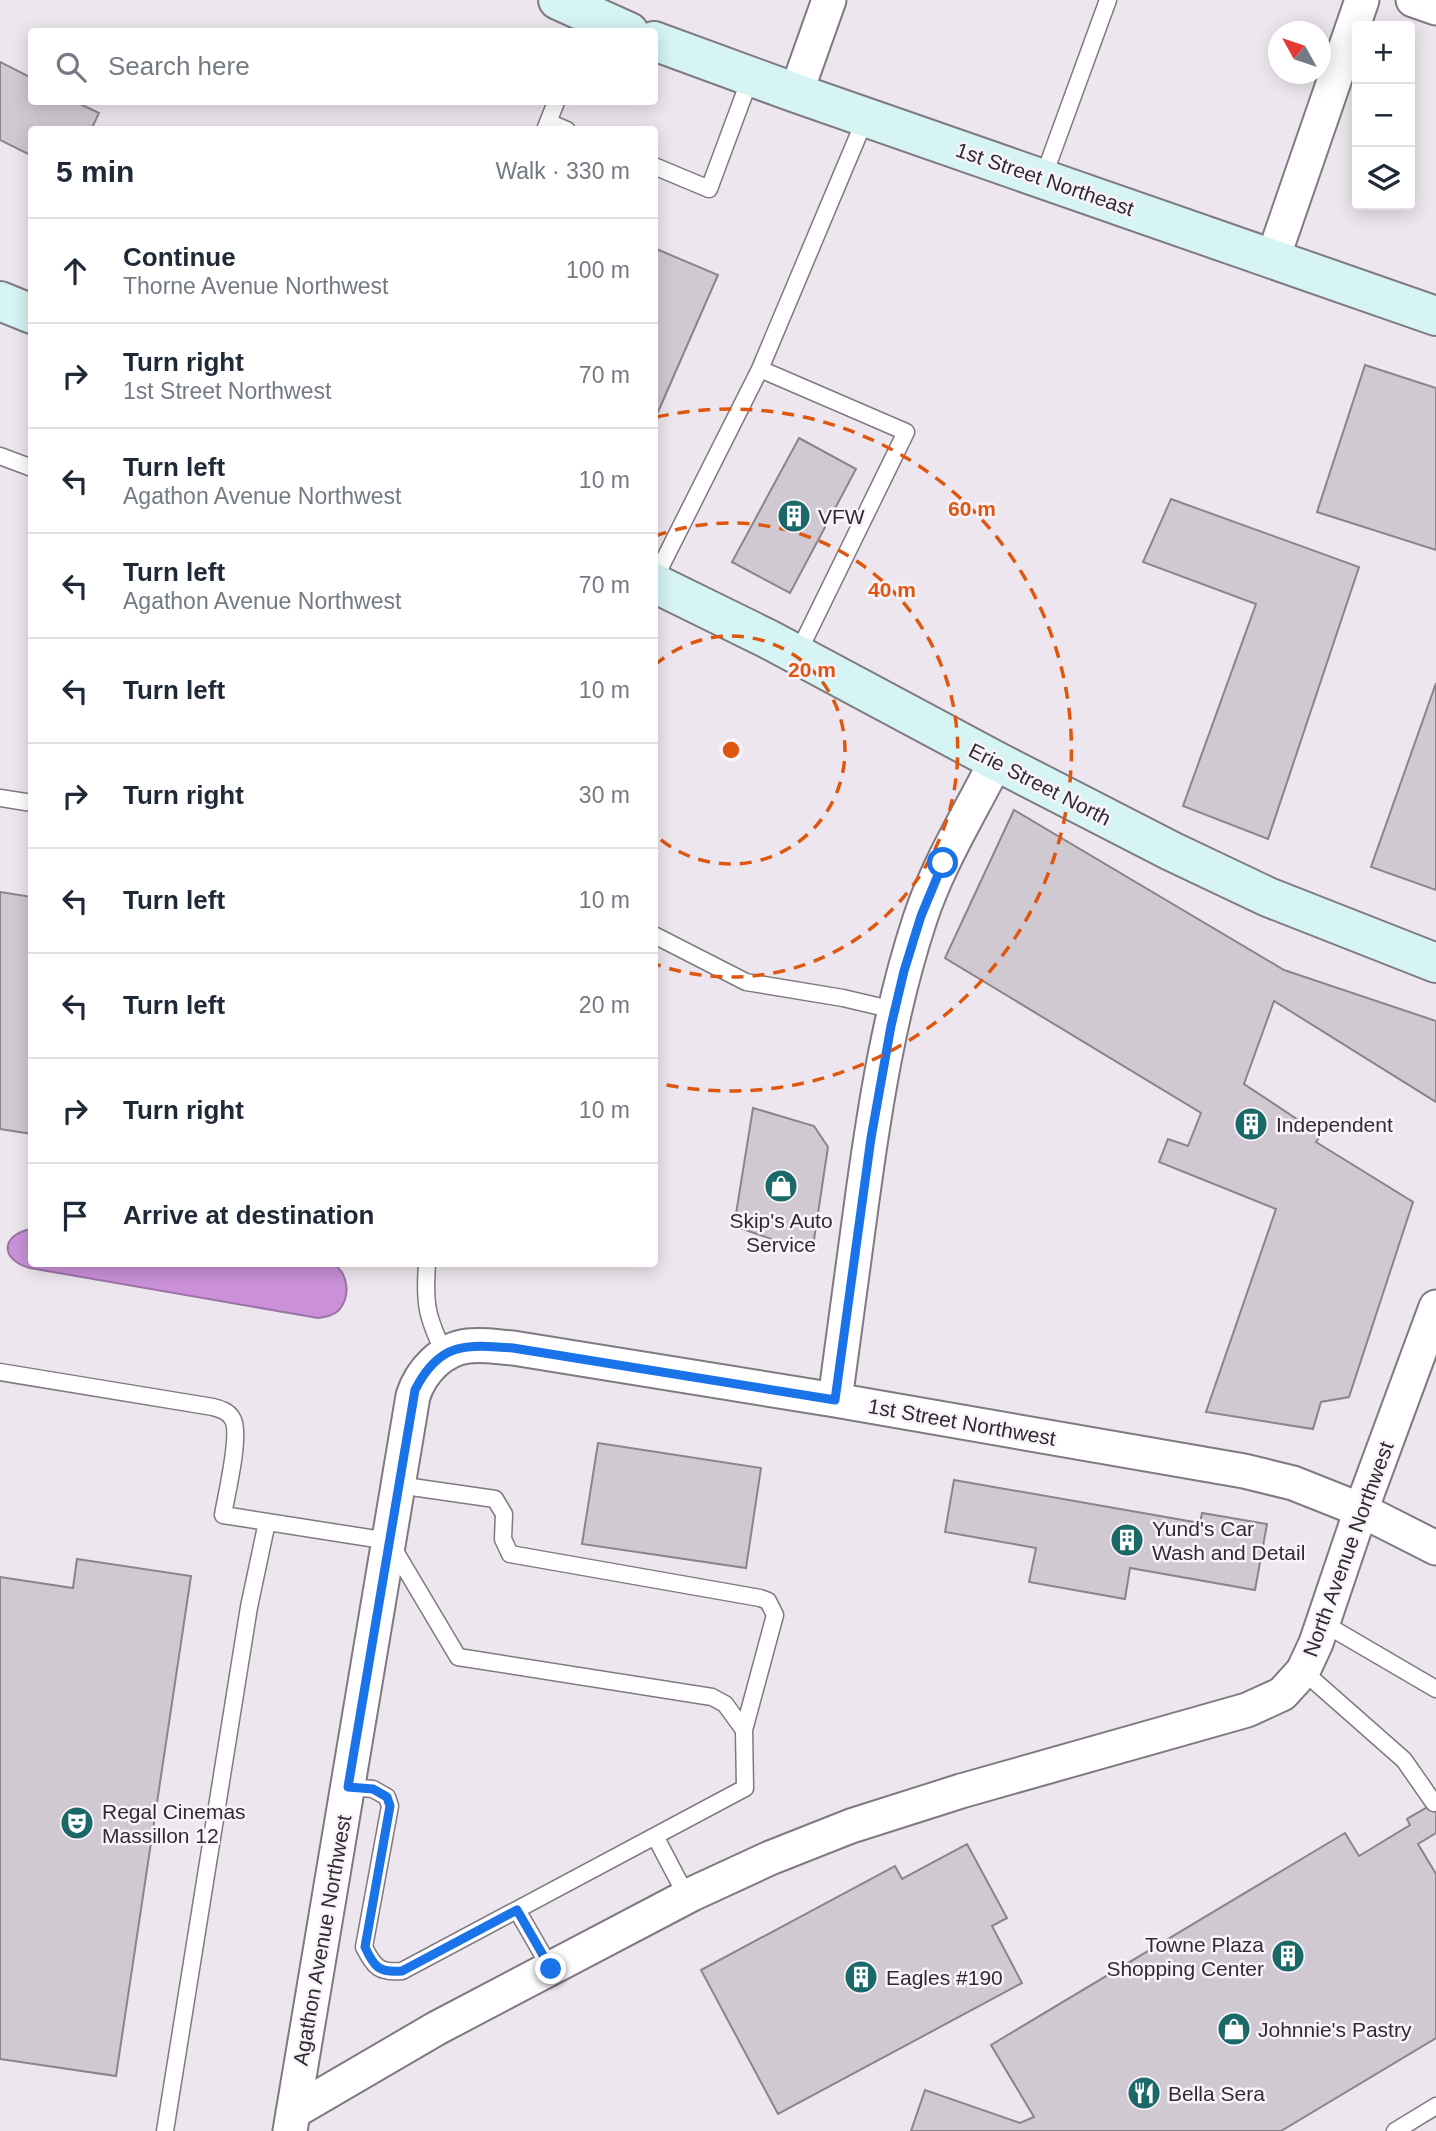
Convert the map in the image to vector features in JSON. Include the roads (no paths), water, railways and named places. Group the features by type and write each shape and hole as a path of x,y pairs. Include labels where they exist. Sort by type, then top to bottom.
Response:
{"street":[{"path":"796,93 829,0"},
{"path":"1273,258 1362,0"},
{"path":"1413,0 1436,8"},
{"path":"578,15 617,28"},
{"name":"1st Street Northeast","path":"658,42 1436,316"},
{"path":"0,301 28,312"},
{"name":"Erie Street North","path":"658,584 1171,851 1268,897 1436,963"},
{"path":"835,1400 871,1138 894,1010 921,916 943,863 996,761"},
{"name":"North Avenue Northwest","path":"291,2121 437,2028 687,1897 770,1858 851,1826 1247,1710 1282,1694 1303,1671 1323,1623 1361,1510 1436,1307"},
{"name":"1st Street Northwest","path":"440,1358 453,1350 472,1345 513,1348 835,1400 1244,1471 1293,1483 1361,1510 1436,1548"},
{"name":"Agathon Avenue Northwest","path":"291,2121 415,1390 423,1375 440,1358"}],"lane":[{"path":"1043,178 1108,0"},
{"path":"658,168 709,189 751,76"},
{"path":"547,126 555,105"},
{"path":"658,574 760,369 866,117"},
{"path":"760,369 906,432 797,654"},
{"path":"0,456 28,466"},
{"path":"0,798 28,802"},
{"path":"658,937 746,982 843,998 894,1010"},
{"path":"427,1267 425,1298 440,1358"},
{"path":"0,1372 223,1410 232,1418 236,1428 236,1441 223,1515 389,1541 458,1657 712,1697 725,1704 744,1730"},
{"path":"348,1787 373,1789 387,1797 390,1806 365,1947 373,1964 387,1973 402,1971 745,1788 744,1730 775,1615 768,1601 760,1598 510,1554 503,1539 504,1514 495,1499 398,1485"},
{"path":"165,2131 249,1607 267,1522"},
{"path":"1323,1623 1436,1689"},
{"path":"1303,1671 1404,1760 1434,1803"},
{"path":"655,1836 687,1897"},
{"path":"517,1910 551,1969"},
{"path":"1395,2131 1436,2106"}],"place":[{"name":"VFW","path":"794,516"},
{"name":"Independent","path":"1251,1124"},
{"name":"Skip's Auto Service","path":"781,1186"},
{"name":"Yund's Car Wash and Detail","path":"1127,1540"},
{"name":"Regal Cinemas Massillon 12","path":"77,1823"},
{"name":"Towne Plaza Shopping Center","path":"1288,1956"},
{"name":"Eagles #190","path":"861,1977"},
{"name":"Johnnie's Pastry","path":"1234,2029"},
{"name":"Bella Sera","path":"1144,2093"}]}
